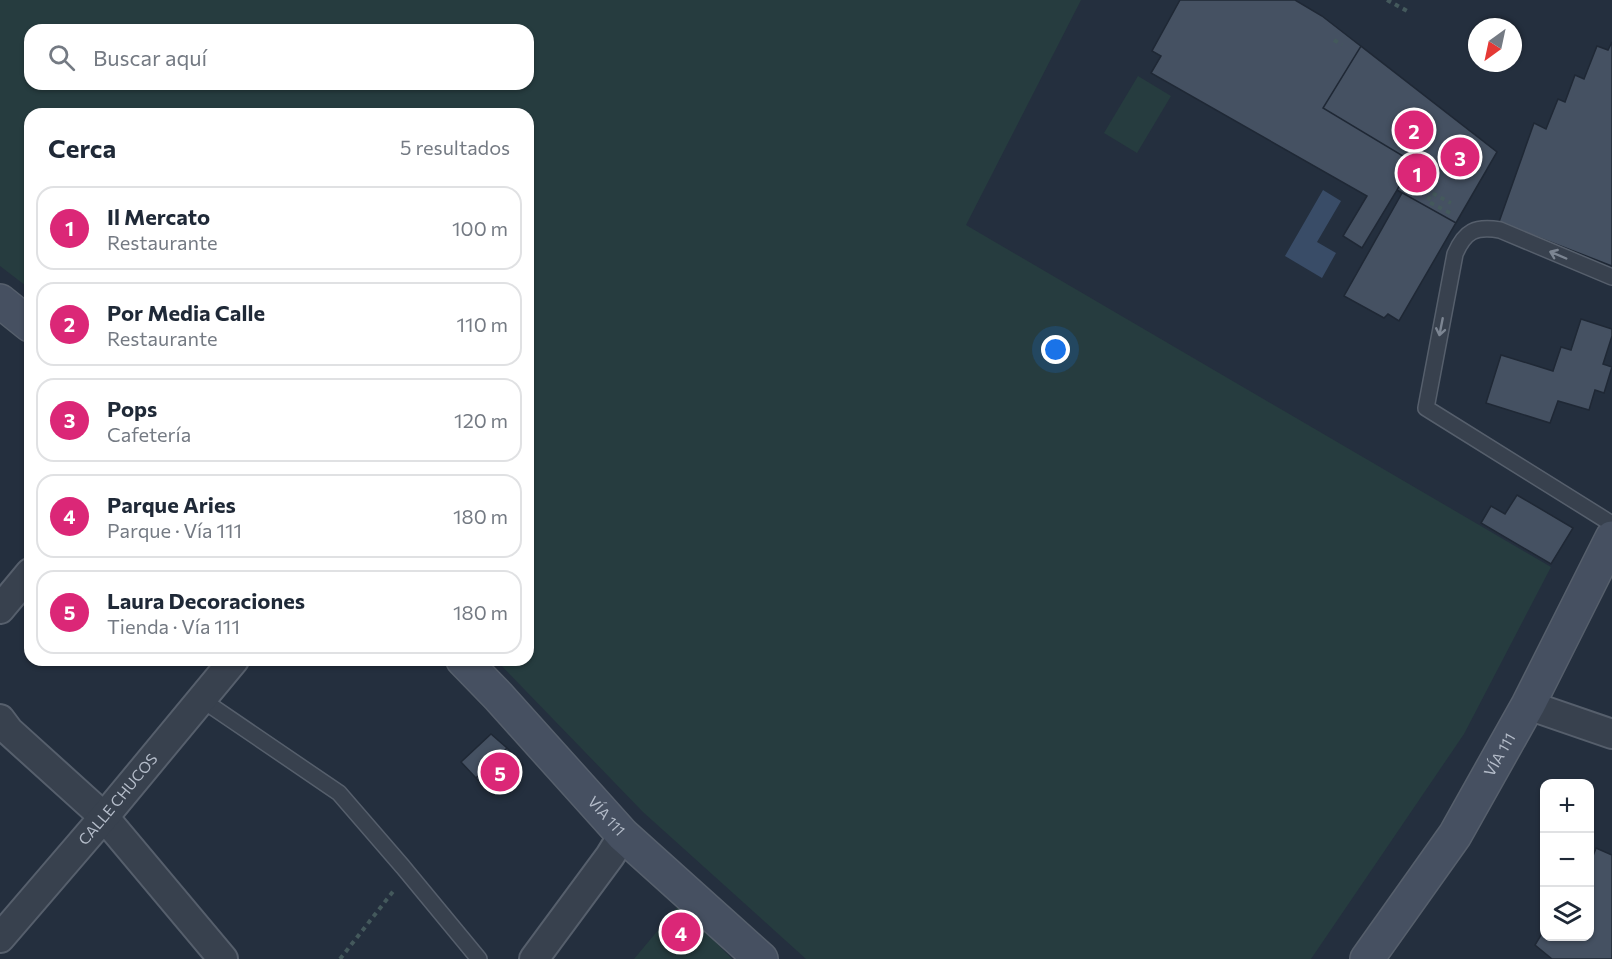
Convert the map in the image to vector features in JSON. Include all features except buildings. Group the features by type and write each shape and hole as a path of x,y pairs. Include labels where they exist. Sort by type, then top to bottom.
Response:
{"main road":[{"path":"0,301 24,320"},
{"name":"VÍA 111","path":"1367,959 1455,835 1528,705 1612,538"},
{"name":"VÍA 111","path":"469,666 623,835 760,959"}],"street":[{"path":"0,609 24,580"},
{"name":"CALLE CHUCOS","path":"0,938 229,666"},
{"path":"1528,705 1612,734"},
{"path":"0,719 9,731 104,817 223,959"},
{"path":"534,959 623,835"}],"lane":[{"path":"1612,277 1500,230 1486,228 1472,231 1461,240 1455,254 1426,408 1612,524"},
{"path":"201,699 339,793 479,959"}],"path":[{"path":"1387,0 1409,12"},
{"path":"1334,40 1342,45"},
{"path":"1450,203 1432,193 1427,201 1450,213"},
{"path":"339,959 408,873"}],"green space":[{"path":"0,0 1081,0 966,225 1551,567 1464,734 1311,959 806,959 643,812 502,666 534,666 534,108 24,108 24,284 0,266"},
{"path":"1138,76 1171,96 1137,153 1104,133"},
{"path":"679,905 732,959 634,959"}],"water":[{"path":"1323,190 1341,201 1317,242 1336,253 1322,278 1285,256"}],"place":[{"name":"Por Media Calle","path":"1414,130"},
{"name":"Pops","path":"1460,157"},
{"name":"Il Mercato","path":"1417,173"},
{"name":"Laura Decoraciones","path":"500,772"},
{"name":"Parque Aries","path":"681,932"}]}
